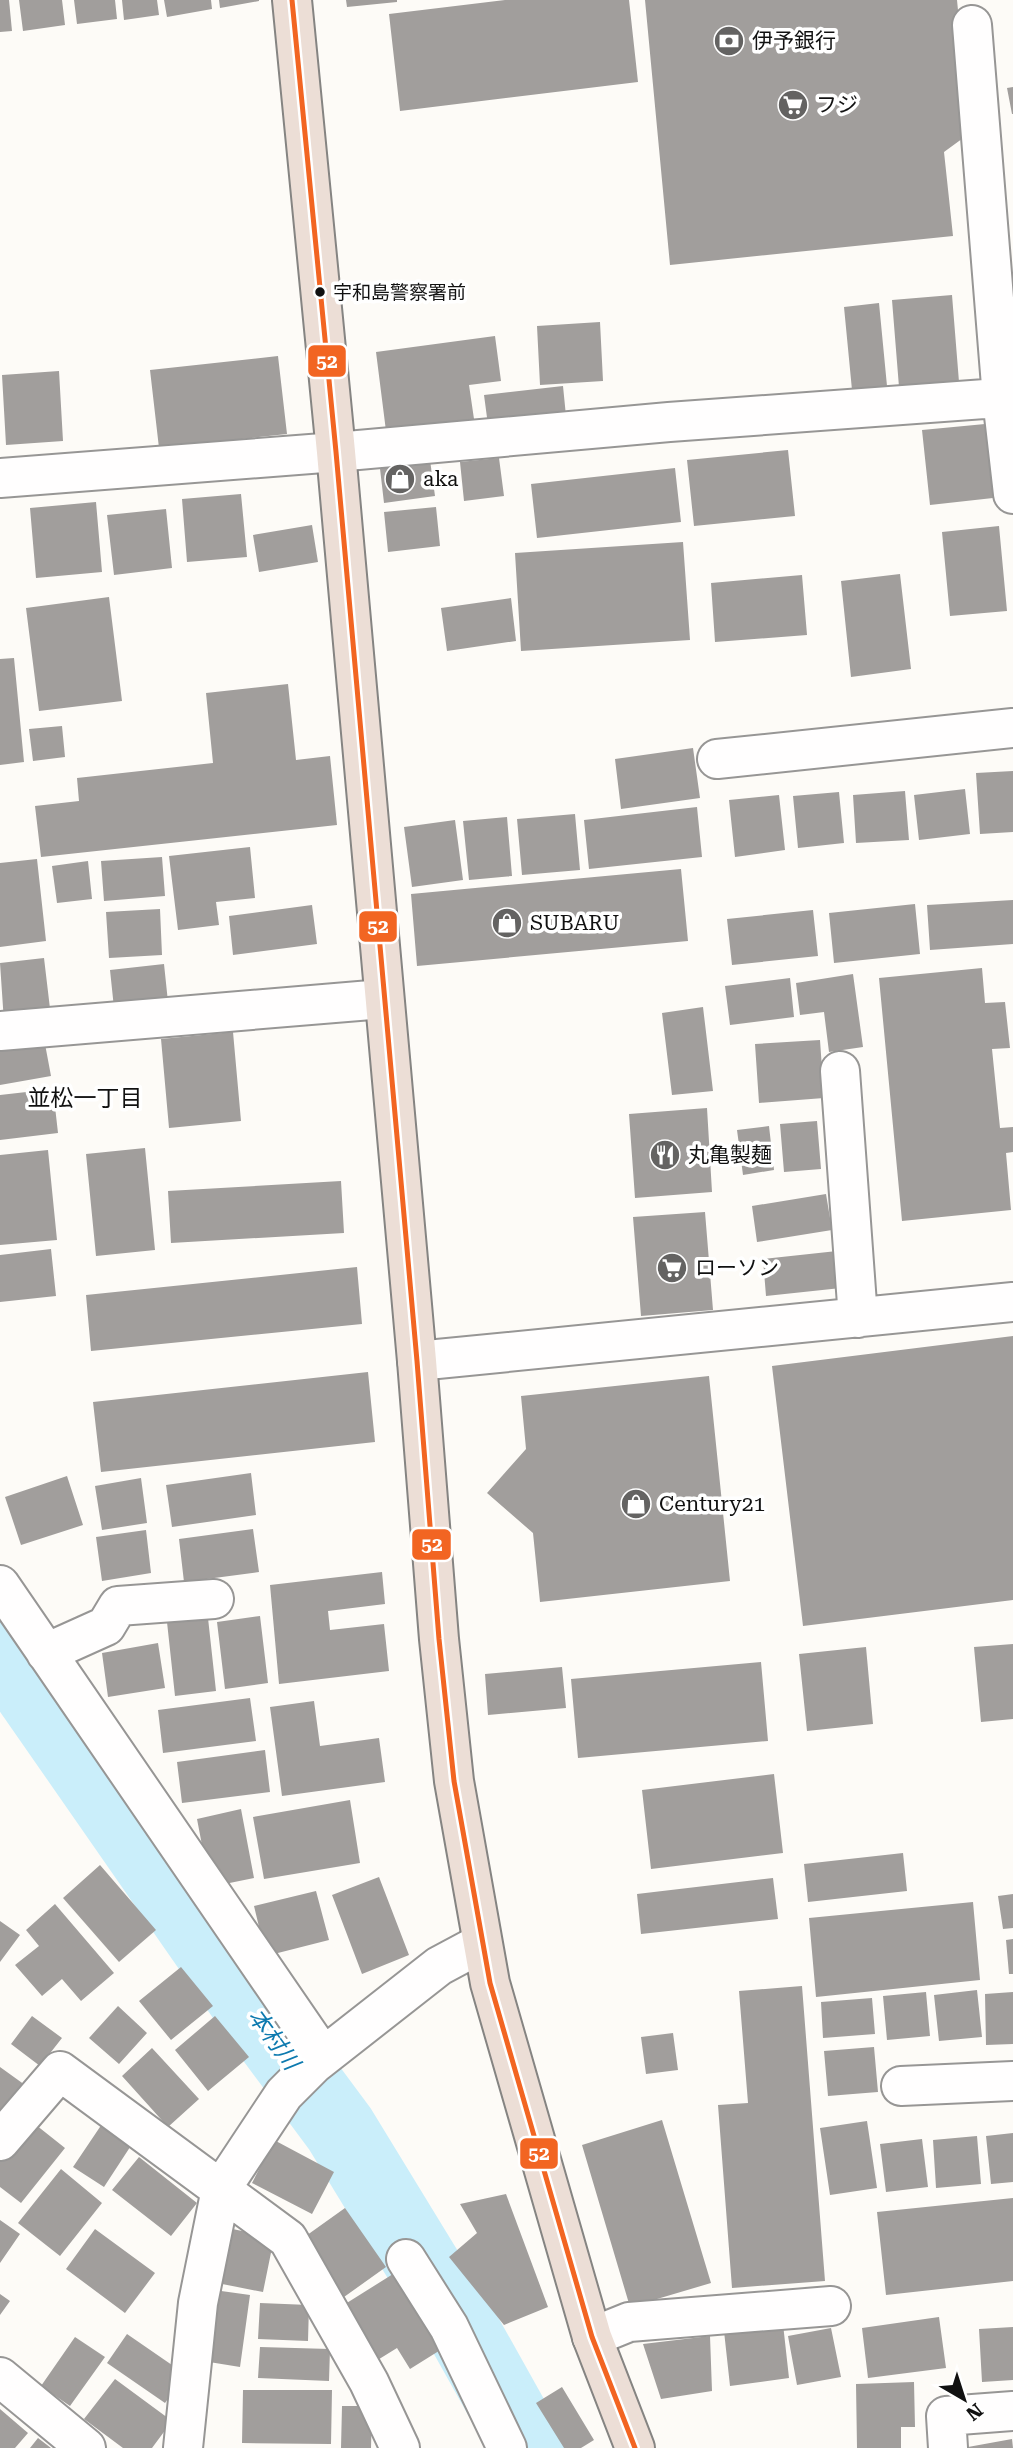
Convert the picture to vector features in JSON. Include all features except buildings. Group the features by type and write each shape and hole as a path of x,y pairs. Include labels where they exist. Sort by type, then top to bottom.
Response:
{"highway":[{"path":"292,0 336,452 417,1361 439,1639 454,1782 494,1997 592,2337 635,2448"}],"street":[{"path":"972,25 1008,397 1013,494"},
{"path":"0,478 336,452 669,422 1008,397"},
{"path":"717,759 1013,728"},
{"path":"0,1031 383,999"},
{"path":"840,1071 858,1318"},
{"path":"417,1361 1013,1302"},
{"path":"0,1585 310,2068"},
{"path":"46,1653 106,1626 118,1606 214,1599"},
{"path":"183,2448 198,2303 221,2189 310,2068 439,1966 482,1943"},
{"path":"0,2141 60,2071 289,2239 369,2382 400,2448"},
{"path":"901,2086 1013,2081"},
{"path":"405,2259 449,2327 507,2448"},
{"path":"592,2337 629,2322 831,2306"},
{"path":"0,2377 86,2448"},
{"path":"948,2448 946,2416 1013,2411"}],"waterway":[{"name":"本村川","path":"0,1643 265,2028 340,2129 464,2332 529,2448"}],"transit line":[{"name":"52","path":"292,0 336,452 417,1361 439,1639 454,1781 490,1983 592,2337 635,2448"}],"place":[{"name":"伊予銀行","path":"729,41"},
{"name":"フジ","path":"793,105"},
{"name":"宇和島警察署前","path":"320,292"},
{"name":"aka","path":"400,479"},
{"name":"SUBARU","path":"507,923"},
{"name":"丸亀製麺","path":"665,1155"},
{"name":"ローソン","path":"672,1268"},
{"name":"Century21","path":"636,1504"}],"district":[{"name":"並松一丁目","path":"85,1098"}]}
